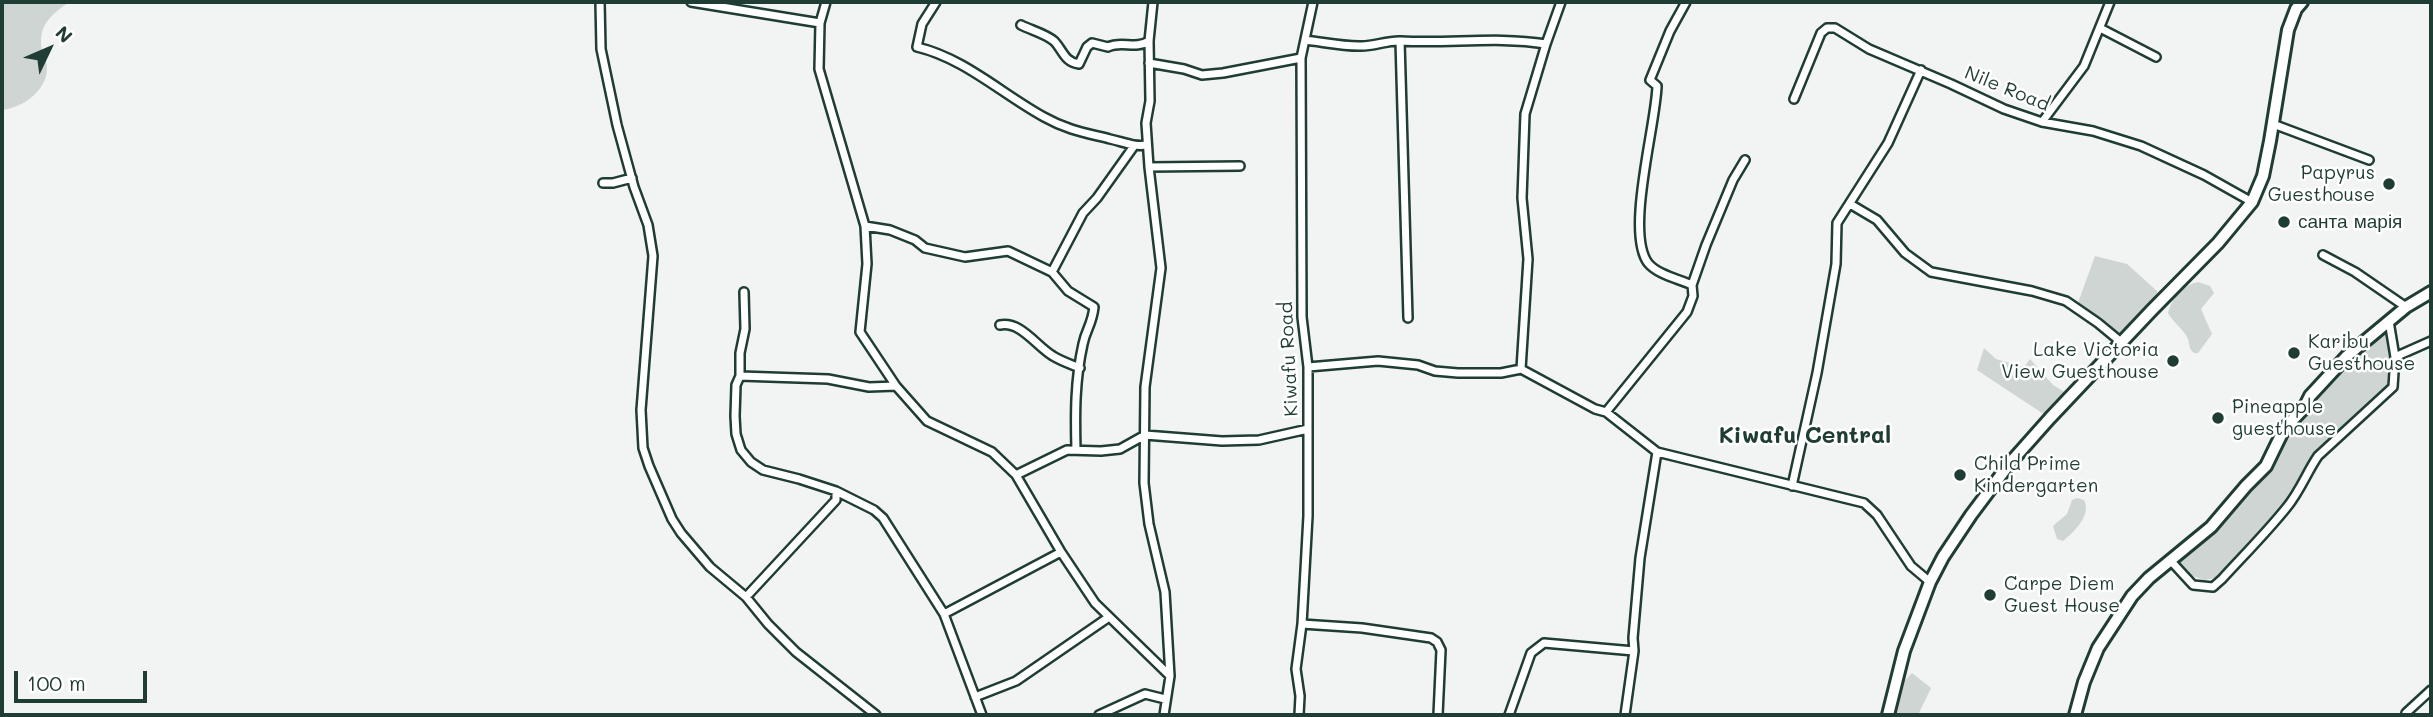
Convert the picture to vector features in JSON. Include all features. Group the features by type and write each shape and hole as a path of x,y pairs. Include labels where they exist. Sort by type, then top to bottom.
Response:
{"street":[{"path":"600,2 601,49 617,125 648,225 653,256 641,410 643,448 669,514 681,533 710,567 746,597 796,652 876,715"},
{"path":"691,2 820,23"},
{"path":"826,2 820,23 819,69 865,226 867,264 860,332 896,386 927,421 992,452 1016,475 1061,552 1095,603 1170,676"},
{"path":"936,2 922,24 917,47 957,63 1044,118 1076,133 1134,146 1147,145"},
{"path":"1153,2 1149,41 1150,101 1146,123 1161,268 1145,387 1144,483 1149,524 1165,593 1170,676 1164,715"},
{"name":"Kiwafu Road","path":"1299,715 1300,696 1296,669 1302,624 1308,516 1308,367 1302,317 1301,58 1313,2"},
{"path":"1521,369 1528,259 1522,198 1525,114 1561,2"},
{"path":"1686,2 1650,80 1657,86 1657,97 1646,156 1641,228 1642,250 1648,263 1662,273 1692,285"},
{"path":"2042,122 2084,66 2110,2"},
{"path":"1888,715 1904,651 1930,582 1970,515 2010,463 2121,342 2218,243 2252,202 2263,176 2288,30 2296,9 2302,2"},
{"path":"1021,25 1055,42 1065,58 1075,64 1079,64 1087,47 1092,43 1108,47 1116,43 1142,45 1149,41"},
{"name":"Nile Road","path":"1794,99 1821,33 1828,28 1835,28 1869,49 2004,109 2042,122 2093,131 2141,146 2204,175 2252,202"},
{"path":"2100,28 2156,57"},
{"path":"1305,40 1360,46 1401,41 1413,43 1468,39 1517,39 1546,44"},
{"path":"1401,41 1402,158 1409,318"},
{"path":"1149,63 1202,75 1301,58"},
{"path":"1792,486 1817,373 1836,264 1837,223 1888,143 1921,70"},
{"path":"2273,124 2369,160"},
{"path":"1052,272 1083,213 1134,146"},
{"path":"1606,412 1687,312 1693,296 1692,285 1733,180 1745,160"},
{"path":"1149,167 1240,166"},
{"path":"603,183 632,178"},
{"path":"1850,204 1877,220 1905,253 1931,272 2032,291 2066,302 2090,316 2121,342"},
{"path":"865,226 890,230 915,240 925,248 965,257 1008,251 1052,272 1068,291 1094,307 1093,322 1083,340 1074,398 1076,450"},
{"path":"2323,256 2365,278 2406,307"},
{"path":"744,292 745,329 740,354 740,376 736,385 736,435 741,450 751,462 763,470 836,491 874,510 883,518 944,614 982,715"},
{"path":"2075,715 2091,663 2113,622 2132,596 2170,560 2211,527 2246,485 2266,466 2284,429 2347,356 2406,307 2431,292"},
{"path":"2170,560 2193,584 2213,587 2222,579 2287,507 2318,456 2393,387 2395,357 2389,321"},
{"path":"1000,324 1016,326 1050,355 1080,368"},
{"path":"2395,357 2431,341"},
{"path":"1308,367 1378,361 1458,373 1500,373 1521,369 1595,409 1606,412 1657,452 1870,507 1912,566 1930,582"},
{"path":"740,376 828,379 869,387 896,386"},
{"path":"1016,475 1067,450 1120,449 1146,435 1222,441 1259,440 1308,429"},
{"path":"1625,715 1634,651 1640,558 1657,452"},
{"path":"746,597 836,500 836,491"},
{"path":"944,614 1061,552"},
{"path":"975,697 1016,681 1109,617"},
{"path":"1302,624 1362,628 1431,638 1437,642 1441,650 1438,715"},
{"path":"1509,715 1531,653 1544,643 1634,651"},
{"path":"2406,713 2431,690"},
{"path":"1099,715 1145,694 1165,699"}],"shaded area":[{"path":"2,2 69,2 54,14 43,28 41,44 47,68 43,84 25,102 2,110"},
{"path":"2095,256 2127,264 2157,291 2157,296 2122,335 2101,317 2075,311"},
{"path":"2198,282 2210,286 2214,293 2201,309 2212,334 2198,353 2194,353 2185,334 2168,313 2179,293"},
{"path":"2387,329 2392,332 2397,364 2396,379 2390,394 2309,468 2292,493 2221,577 2204,580 2170,568 2209,531 2308,405 2365,347"},
{"path":"1984,348 1996,359 2024,367 2030,359 2053,385 2068,394 2045,415 1977,370"},
{"path":"2072,500 2084,500 2084,517 2063,541 2057,539 2053,526 2067,514"},
{"path":"1912,673 1931,688 1918,715 1895,715 1901,685"}],"place":[{"name":"Papyrus Guesthouse","path":"2389,184"},
{"name":"санта марія","path":"2284,222"},
{"name":"Karibu Guesthouse","path":"2294,353"},
{"name":"Lake Victoria View Guesthouse","path":"2173,361"},
{"name":"Pineapple guesthouse","path":"2218,418"},
{"name":"Child Prime Kindergarten","path":"1960,475"},
{"name":"Carpe Diem Guest House","path":"1990,595"}],"district":[{"name":"Kiwafu Central","path":"1805,436"}]}
